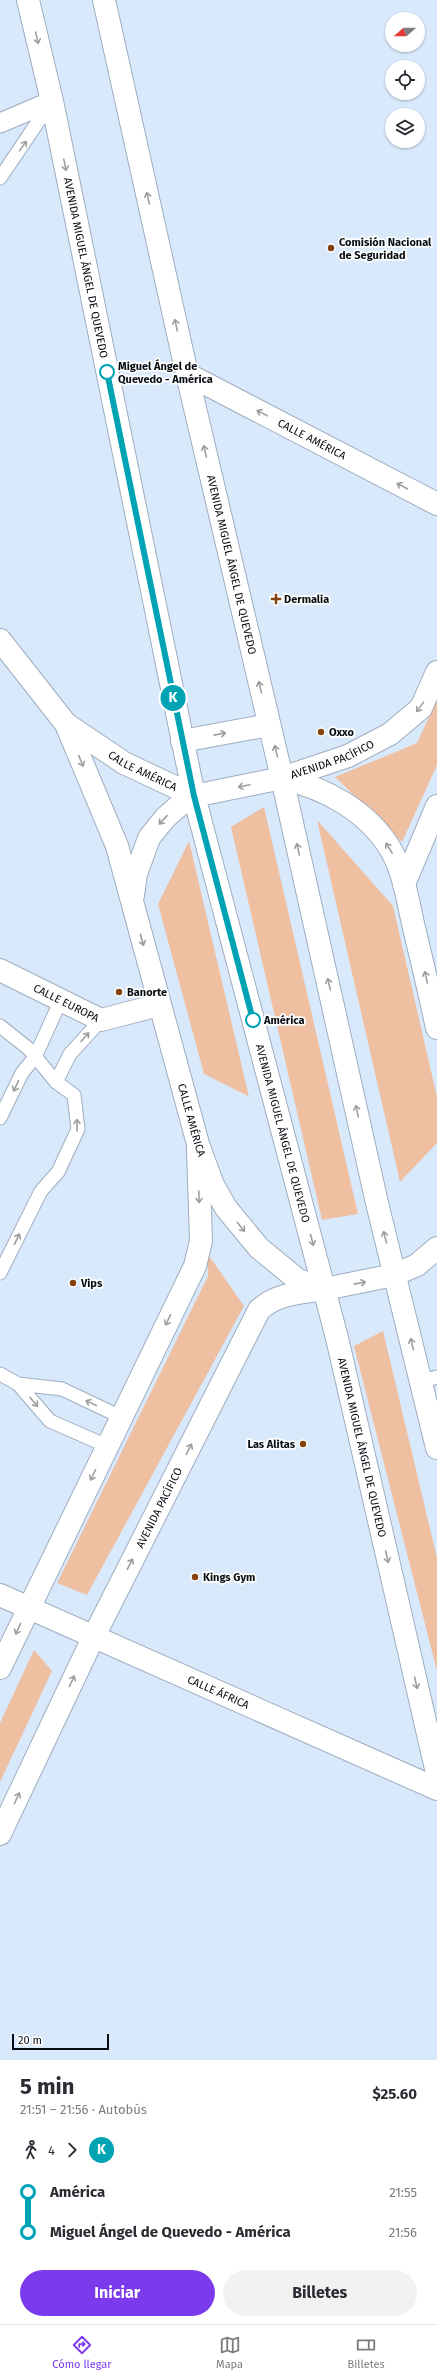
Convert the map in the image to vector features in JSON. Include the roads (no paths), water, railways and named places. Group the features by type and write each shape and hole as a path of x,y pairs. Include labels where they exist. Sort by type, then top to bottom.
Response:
{"street":[{"name":"AVENIDA MIGUEL ÁNGEL DE QUEVEDO","path":"28,0 52,101 194,796 325,1290 437,1773"},
{"name":"AVENIDA MIGUEL ÁNGEL DE QUEVEDO","path":"104,0 187,374 270,725 394,1275 429,1380 437,1448"},
{"path":"0,122 52,101"},
{"name":"CALLE AMÉRICA","path":"187,374 437,504"},
{"name":"CALLE AMÉRICA","path":"0,640 66,724 117,846 198,1144 218,1195 245,1232 259,1248 298,1280 325,1290"},
{"name":"AVENIDA PACÍFICO","path":"194,796 282,778 348,756 390,734 421,708 437,672"},
{"name":"CALLE AMÉRICA","path":"66,724 124,763 194,796 164,818 149,838 136,874 132,902"},
{"path":"182,741 270,725"},
{"path":"282,778 311,786 336,798 362,816 391,850 404,884 437,1028"},
{"path":"404,884 437,806"},
{"name":"CALLE EUROPA","path":"0,970 100,1020 159,1005"},
{"path":"0,1668 106,1446 195,1266 201,1241 198,1144"},
{"path":"394,1275 417,1265 437,1248"},
{"name":"AVENIDA PACÍFICO","path":"0,1834 93,1638 259,1310 269,1301 280,1297 325,1290 394,1275"},
{"name":"CALLE ÁFRICA","path":"0,1595 93,1638 437,1789"}],"lane":[{"path":"0,178 52,101"},
{"path":"0,1118 22,1073 35,1057 61,1000"},
{"path":"56,1082 70,1054 100,1020"},
{"path":"0,1026 29,1049 56,1082 74,1095 78,1129 58,1172 41,1191 0,1274"},
{"path":"0,1374 18,1384 50,1421 106,1446"},
{"path":"18,1384 62,1389 121,1416"}],"place":[{"name":"Comisión Nacional de Seguridad","path":"331,248"},
{"name":"Miguel Ángel de Quevedo - América","path":"107,372"},
{"name":"Dermalia","path":"276,599"},
{"name":"Oxxo","path":"321,732"},
{"name":"Banorte","path":"119,992"},
{"name":"América","path":"253,1020"},
{"name":"Vips","path":"73,1283"},
{"name":"Las Alitas","path":"303,1444"},
{"name":"Kings Gym","path":"195,1577"}]}
